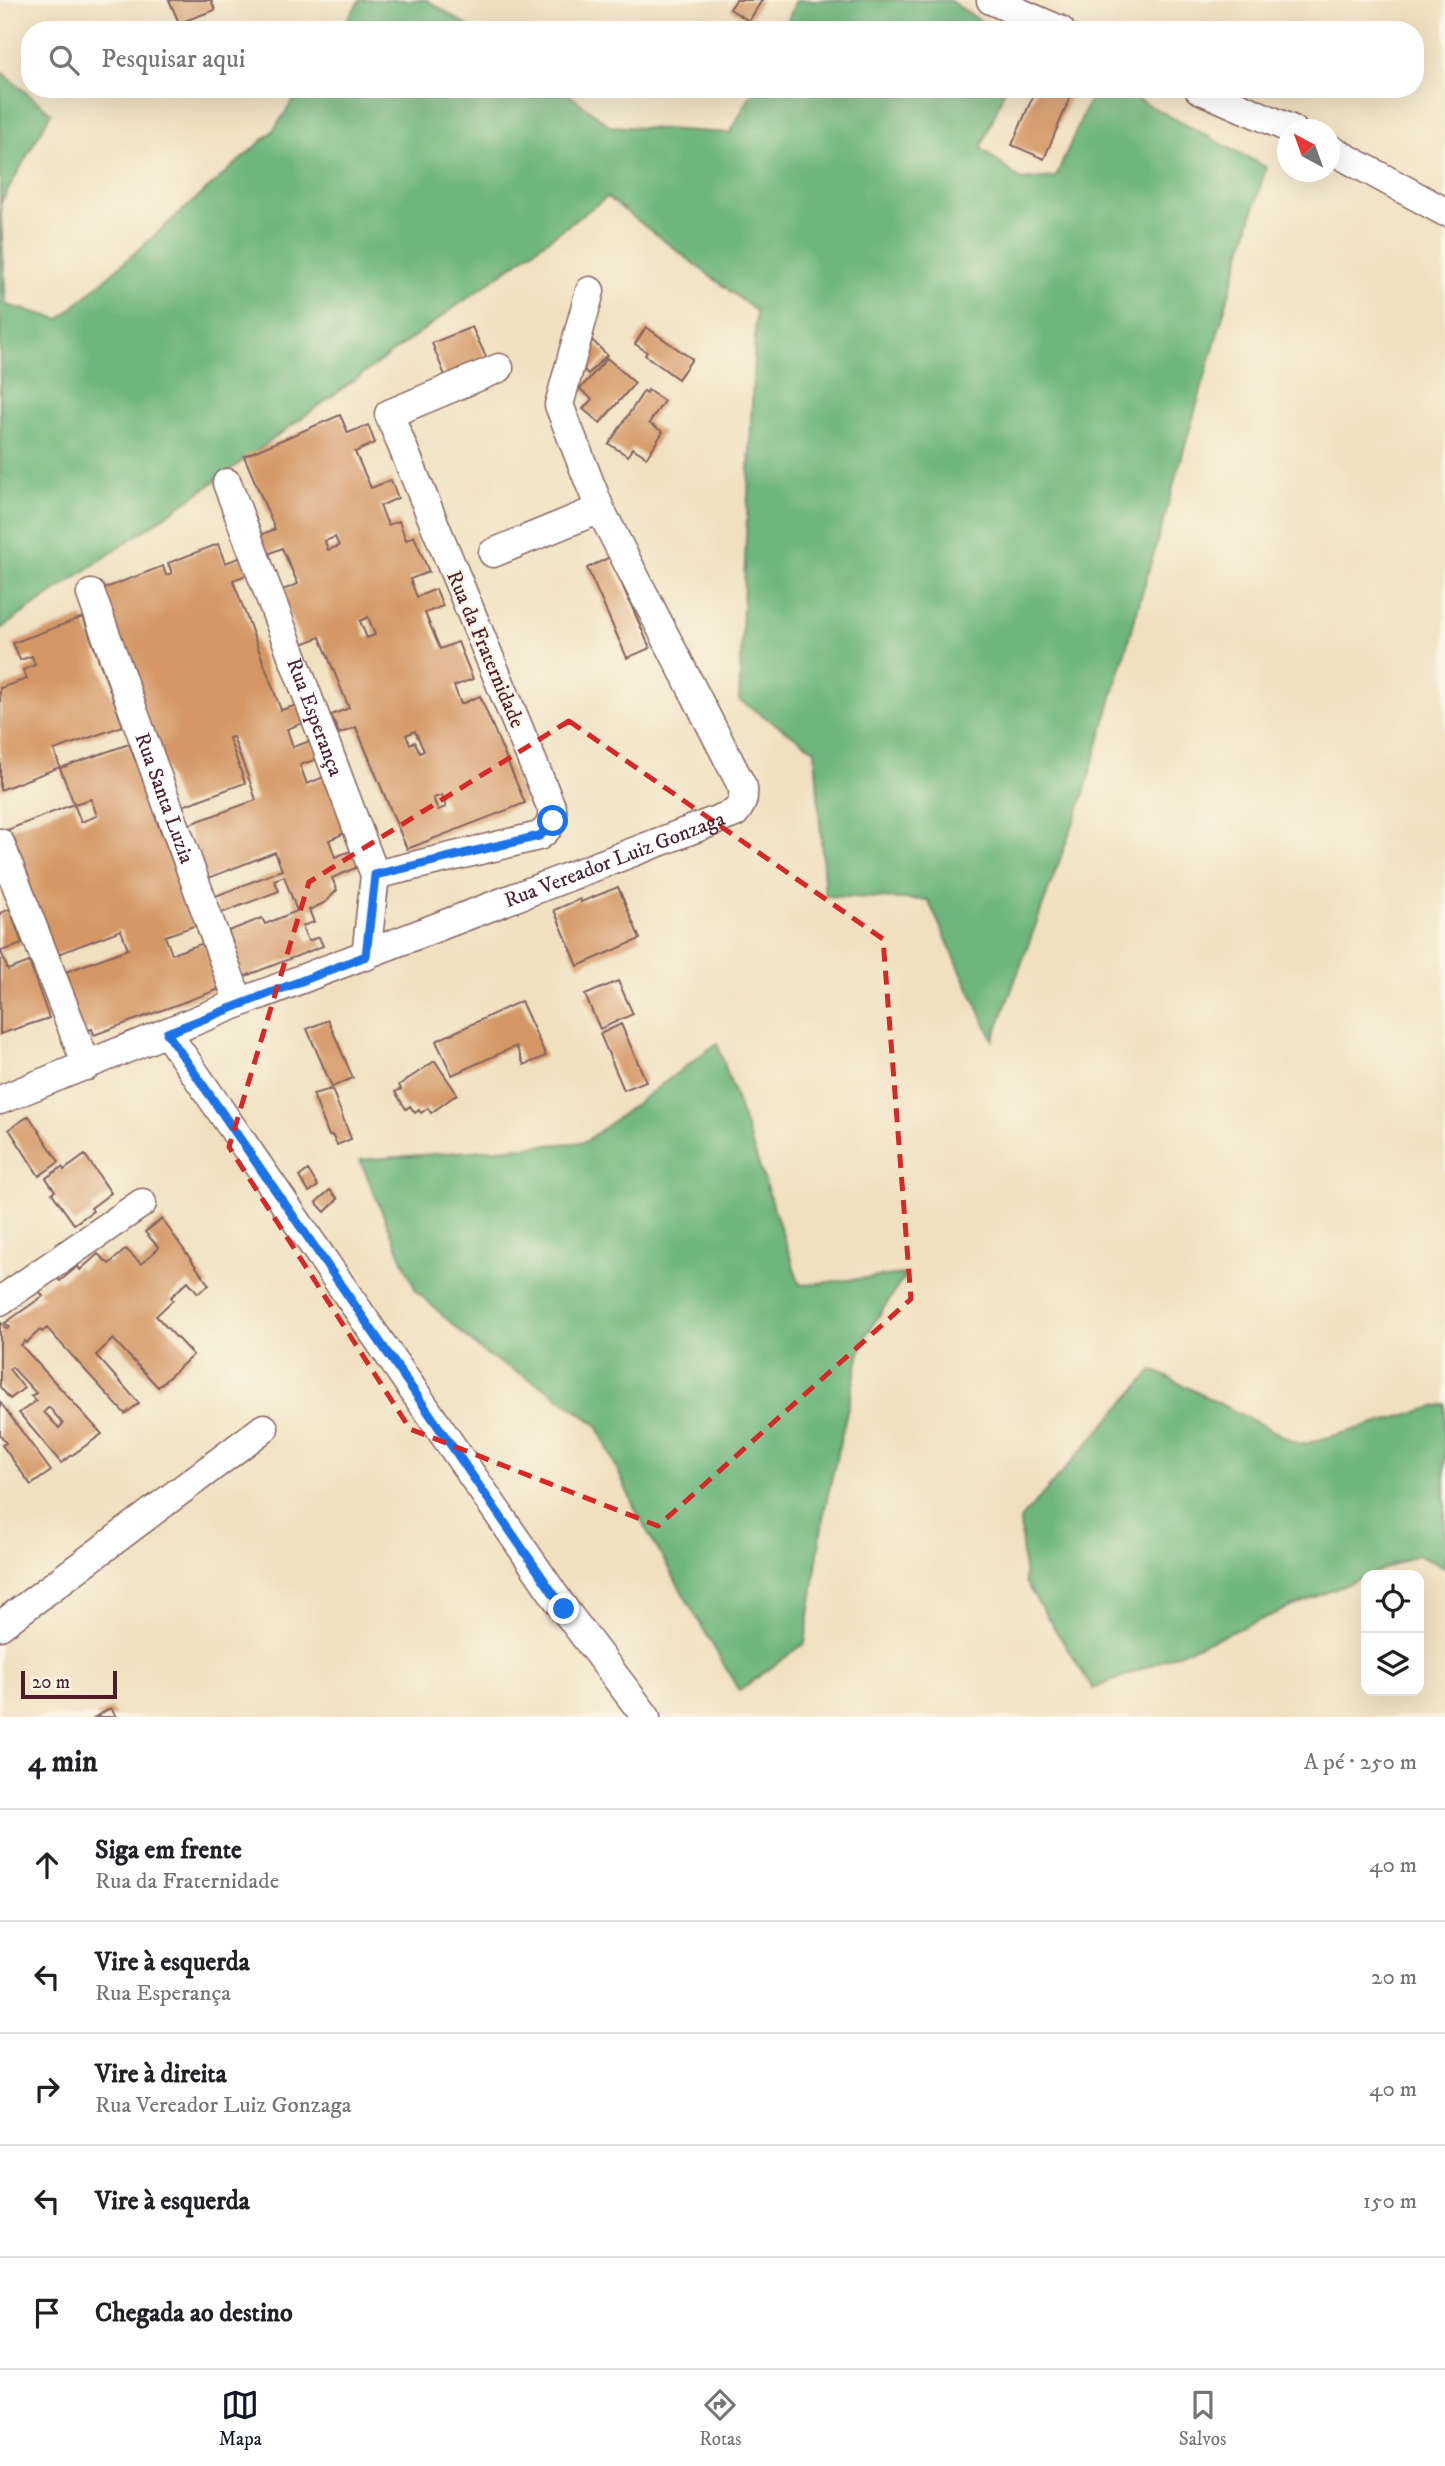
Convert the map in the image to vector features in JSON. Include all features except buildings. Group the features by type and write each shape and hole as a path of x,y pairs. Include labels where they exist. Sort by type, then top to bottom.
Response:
{"street":[{"path":"991,0 1039,21"},
{"path":"1220,98 1277,123"},
{"path":"1340,155 1445,212"},
{"name":"Rua Vereador Luiz Gonzaga","path":"0,1100 239,1003 735,813 741,805 743,788 600,509 559,405 590,291"},
{"name":"Rua da Fraternidade","path":"375,875 539,836 553,821 552,809 389,414 499,368"},
{"name":"Rua Esperança","path":"228,482 375,875 366,956"},
{"path":"493,552 600,509"},
{"name":"Rua Santa Luzia","path":"91,594 239,1003"},
{"path":"0,843 87,1066"},
{"path":"167,1033 564,1609 646,1717"},
{"path":"0,1301 142,1203"},
{"path":"0,1626 264,1428"}],"highlighted area":[{"path":"569,721 883,939 911,1299 658,1526 410,1429 229,1147 309,882"}],"green space":[{"path":"360,0 427,0 460,21 346,21"},
{"path":"796,0 949,0 980,21 788,21"},
{"path":"0,71 21,88 21,98 33,98 51,113 0,204"},
{"path":"295,98 574,98 610,126 730,133 749,98 1001,98 981,148 1021,180 1056,177 1090,98 1135,98 1266,167 1083,797 993,1040 928,900 825,896 815,750 739,700 756,311 607,197 197,494 0,629 0,204 6,305 60,319 273,131"},
{"path":"717,1043 800,1285 906,1274 863,1340 824,1512 805,1643 739,1691 638,1515 597,1425 547,1389 485,1354 416,1291 360,1160 585,1142"},
{"path":"1153,1370 1301,1445 1445,1404 1445,1567 1417,1555 1381,1570 1361,1570 1361,1578 1093,1689 1025,1582 1020,1520"}],"route":[{"path":"553,821 539,836 375,875 366,956 167,1033 564,1609"}]}
